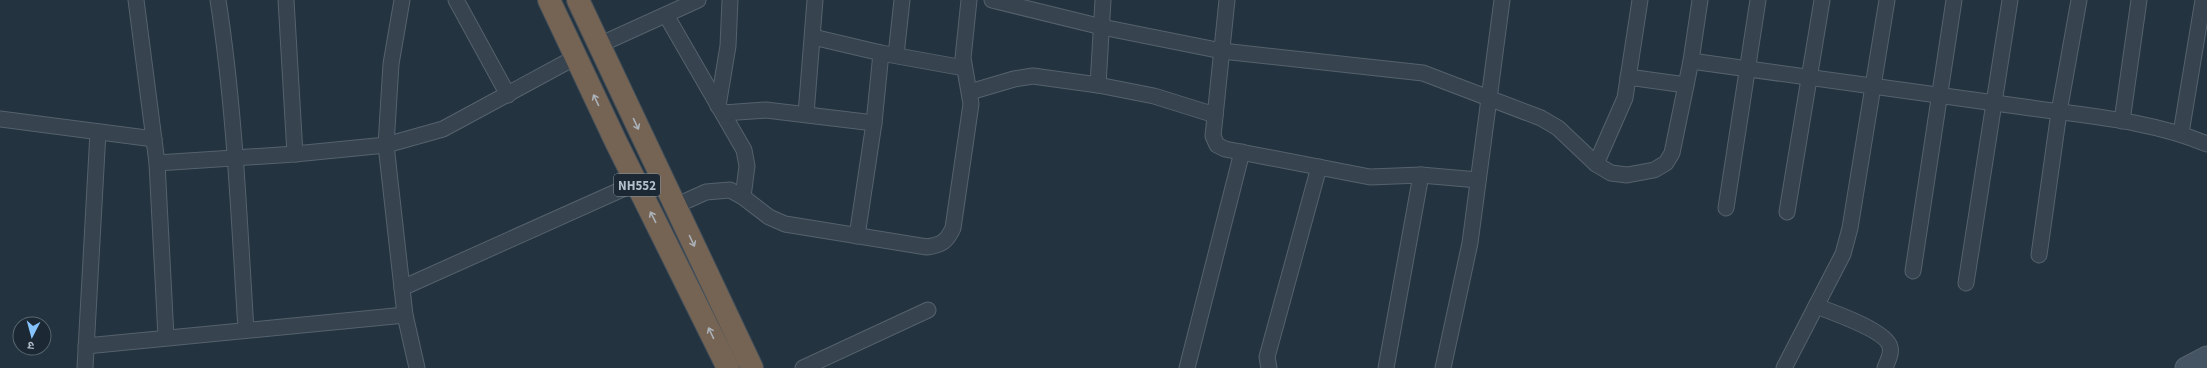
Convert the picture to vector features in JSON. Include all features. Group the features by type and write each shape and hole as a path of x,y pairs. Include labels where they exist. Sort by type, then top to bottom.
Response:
{"highway":[{"name":"NH552","path":"549,0 636,183 728,368"},
{"name":"NH552","path":"578,0 752,368"}],"street":[{"path":"136,0 157,163 166,337"},
{"path":"218,0 224,34 235,157 246,330"},
{"path":"286,0 295,154"},
{"path":"402,0 391,64 386,145 405,315 417,368"},
{"path":"456,0 508,95"},
{"path":"599,45 698,0"},
{"path":"720,110 726,61 730,0"},
{"path":"806,114 815,0"},
{"path":"896,56 902,0"},
{"path":"675,206 706,192 730,190 744,197 769,217 785,224 927,247 939,246 947,240 953,228 969,121 970,92 963,58 969,0"},
{"path":"992,0 1102,27 1222,51 1423,73 1489,100 1541,118 1558,128 1596,164 1611,173 1627,175 1654,170 1666,163 1672,153 1691,61 1700,0"},
{"path":"1098,85 1104,0"},
{"path":"1227,0 1213,136 1217,145 1242,152 1370,177 1421,175 1478,180"},
{"path":"1444,368 1470,243 1502,0"},
{"path":"1596,164 1606,137 1622,107 1640,0"},
{"path":"1726,208 1758,0"},
{"path":"1787,212 1808,76 1822,0"},
{"path":"1784,368 1843,254 1850,228 1887,0"},
{"path":"1913,271 1938,94 1954,0"},
{"path":"1966,283 2010,0"},
{"path":"2039,255 2059,112 2079,0"},
{"path":"2122,122 2140,0"},
{"path":"2181,133 2203,0"},
{"path":"666,15 744,150 747,166 744,197"},
{"path":"813,37 881,53 964,68"},
{"path":"857,236 874,123 881,53"},
{"path":"157,163 295,154 386,145 442,129 508,95 576,57"},
{"path":"1691,61 1938,94 2122,122 2181,133 2207,144"},
{"path":"970,92 1014,79 1033,76 1098,85 1154,96 1215,115"},
{"path":"1628,77 1686,85"},
{"path":"720,110 766,110 874,123"},
{"path":"0,119 154,139"},
{"path":"85,368 98,132"},
{"path":"1188,368 1242,152"},
{"path":"1269,368 1267,357 1319,167"},
{"path":"1386,368 1421,175"},
{"path":"402,288 636,183"},
{"path":"1816,306 1876,332 1886,339 1890,346 1890,354 1885,368"},
{"path":"802,368 928,310"},
{"path":"86,346 166,337 405,315"},
{"path":"2186,368 2207,357"}]}
